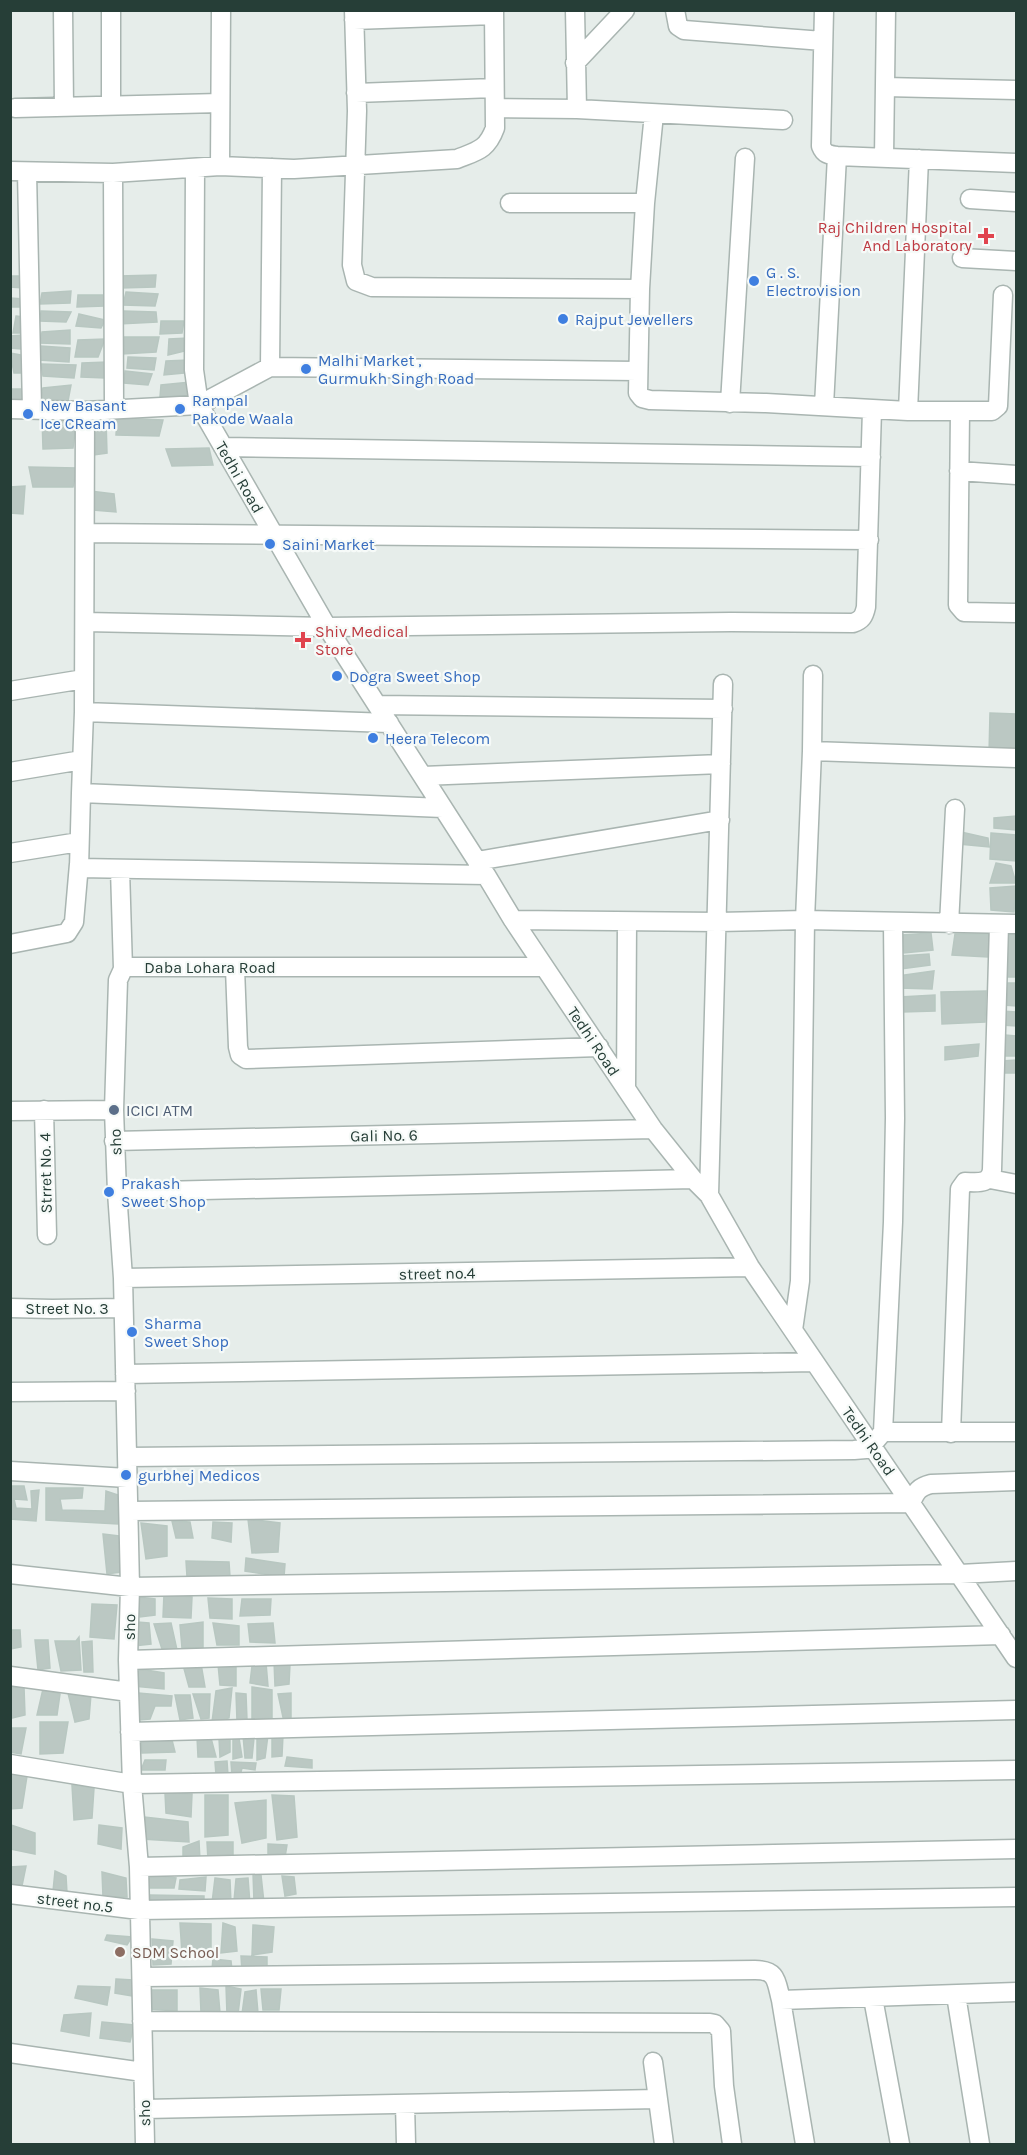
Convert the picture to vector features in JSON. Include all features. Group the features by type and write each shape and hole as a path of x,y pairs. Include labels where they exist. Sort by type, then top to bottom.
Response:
{"street":[{"path":"63,10 64,107"},
{"path":"111,10 111,105"},
{"path":"220,166 221,10"},
{"path":"575,10 577,109"},
{"path":"575,63 626,10"},
{"path":"675,10 678,26 684,30 823,41"},
{"path":"824,10 821,146 823,152 837,156 1017,163"},
{"path":"884,157 885,10"},
{"path":"32,409 19,172 113,173 220,166 272,168 355,166 457,159 481,150 490,139 495,128 494,13 354,15 356,93 355,166 352,265 356,281 372,287 640,289"},
{"path":"885,87 1017,90"},
{"path":"356,93 494,88"},
{"path":"15,108 220,103"},
{"path":"495,108 577,109 783,120"},
{"path":"654,114 645,203 640,289 637,371 638,393 642,398 872,410 992,411 998,406 1003,295"},
{"path":"824,406 837,156"},
{"path":"730,403 745,158"},
{"path":"908,411 919,159"},
{"path":"195,168 194,370 199,405"},
{"path":"270,367 272,168"},
{"path":"113,173 114,409"},
{"path":"970,199 1017,201"},
{"path":"510,203 645,203"},
{"path":"962,258 1017,261"},
{"path":"10,409 85,411 199,405 270,367 637,371"},
{"name":"Tedhi Road","path":"199,405 327,627 543,967 653,1129 693,1179 709,1195 750,1267 814,1362 878,1439 911,1503 1017,1658"},
{"path":"85,622 327,627 853,623 864,616 866,607 872,410"},
{"path":"10,944 67,933 72,928 79,864 84,712 85,411"},
{"path":"960,411 958,605 964,612 1017,613"},
{"path":"223,447 871,457"},
{"path":"959,471 1017,475"},
{"path":"85,533 869,540"},
{"path":"794,1330 800,1281 805,920 813,675"},
{"path":"10,691 84,679"},
{"path":"709,1195 723,684"},
{"path":"377,705 723,709"},
{"path":"84,712 389,723"},
{"path":"812,751 1017,758"},
{"path":"10,772 82,760"},
{"path":"423,776 722,764"},
{"path":"81,793 443,808"},
{"path":"949,924 955,809"},
{"path":"79,864 79,868 120,869 482,868 720,820"},
{"path":"10,853 79,842"},
{"path":"120,869 123,969"},
{"path":"513,920 627,922 805,920 1008,925 990,1179"},
{"path":"626,1089 627,922"},
{"path":"878,1439 894,1199 893,923"},
{"name":"Daba Lohara Road","path":"114,1110 118,980 123,969 128,967 543,967"},
{"path":"235,968 238,1047 240,1054 246,1059 599,1047"},
{"name":"Strret No. 4","path":"44,1110 47,1235"},
{"path":"10,1111 114,1110"},
{"name":"sho","path":"114,1110 123,1278 130,1587 128,1660 132,1784 139,1867 145,2145"},
{"name":"Gali No. 6","path":"114,1141 653,1129"},
{"path":"117,1192 693,1179"},
{"path":"951,1433 960,1189 965,1182 982,1182 990,1179 1017,1184"},
{"name":"street no.4","path":"123,1278 750,1267"},
{"name":"Street No. 3","path":"10,1308 52,1310 123,1308"},
{"path":"10,1392 125,1382 814,1362"},
{"path":"127,1457 854,1450 866,1449 878,1439 951,1433 1017,1432"},
{"path":"10,1471 127,1478"},
{"path":"129,1511 911,1503 915,1492 921,1486 1017,1480"},
{"path":"10,1574 130,1587 960,1574 1017,1570"},
{"path":"128,1660 1001,1635"},
{"path":"10,1676 129,1692"},
{"path":"130,1732 1017,1710"},
{"path":"10,1764 132,1784 1017,1770"},
{"path":"139,1867 1017,1849"},
{"name":"street no.5","path":"10,1893 139,1910 1017,1897"},
{"path":"142,1977 755,1970 771,1972 775,1977 781,2000 805,2145"},
{"path":"781,2000 1017,1992"},
{"path":"956,1995 980,2145"},
{"path":"873,1998 900,2145"},
{"path":"142,2021 716,2024 721,2031 724,2086 732,2145"},
{"path":"10,2053 143,2072"},
{"path":"653,2062 664,2145"},
{"path":"144,2109 657,2100"},
{"path":"405,2104 406,2145"}],"building":[{"path":"156,275 155,287 121,288 119,276"},
{"path":"10,276 22,276 24,288 10,287"},
{"path":"71,291 70,303 40,304 42,293"},
{"path":"126,292 158,294 155,306 123,305"},
{"path":"78,295 105,295 104,306 77,307"},
{"path":"10,298 24,299 24,307 10,307"},
{"path":"41,311 71,312 66,322 40,321"},
{"path":"123,311 156,312 157,322 119,324"},
{"path":"79,314 105,320 101,328 76,326"},
{"path":"16,316 24,317 26,333 13,333"},
{"path":"161,321 184,321 182,333 160,334"},
{"path":"70,330 70,344 40,343 42,332"},
{"path":"24,335 21,349 10,348 10,336"},
{"path":"123,337 159,337 156,352 122,354"},
{"path":"188,338 185,351 168,355 169,339"},
{"path":"105,339 98,357 75,357 78,340"},
{"path":"40,346 70,348 69,362 39,360"},
{"path":"10,353 26,356 27,373 14,373"},
{"path":"128,357 156,358 154,370 127,368"},
{"path":"188,360 184,373 164,375 166,361"},
{"path":"107,362 105,378 81,377 82,363"},
{"path":"41,364 76,365 74,378 43,376"},
{"path":"125,371 152,374 148,385 124,383"},
{"path":"190,382 188,396 160,397 161,385"},
{"path":"71,385 68,401 39,403 43,388"},
{"path":"10,389 28,389 26,402 10,402"},
{"path":"42,417 77,417 73,448 43,449"},
{"path":"92,418 106,420 107,453 94,455"},
{"path":"117,418 163,420 159,436 116,435"},
{"path":"209,448 213,465 172,466 166,449"},
{"path":"29,467 77,468 73,487 33,487"},
{"path":"25,486 23,514 10,513 10,487"},
{"path":"90,491 114,494 116,512 93,510"},
{"path":"990,713 1016,714 1016,755 989,754"},
{"path":"1016,816 1016,830 994,828 994,818"},
{"path":"961,832 988,838 989,847 959,844"},
{"path":"991,833 1016,835 1016,861 990,859"},
{"path":"996,863 1011,866 1016,883 990,883"},
{"path":"1016,886 1014,912 991,910 990,888"},
{"path":"931,933 933,950 904,953 902,935"},
{"path":"955,934 989,934 988,957 952,955"},
{"path":"1007,934 1016,935 1016,977 1006,977"},
{"path":"929,954 930,965 901,969 900,956"},
{"path":"934,971 932,989 899,988 898,976"},
{"path":"1004,983 1016,983 1016,1006 1004,1005"},
{"path":"986,991 985,1022 942,1024 941,992"},
{"path":"935,995 935,1011 902,1012 900,997"},
{"path":"1001,1011 1016,1012 1016,1026 1002,1025"},
{"path":"1005,1035 1016,1036 1016,1056 1001,1056"},
{"path":"979,1044 978,1056 945,1060 945,1047"},
{"path":"1016,1060 1016,1073 1004,1073 1002,1061"},
{"path":"10,1486 24,1486 27,1500 14,1499 16,1508 32,1509 31,1491 39,1490 36,1521 10,1519"},
{"path":"46,1488 83,1488 82,1498 60,1499 62,1510 105,1511 106,1491 121,1496 118,1524 46,1520"},
{"path":"248,1519 280,1523 278,1552 252,1553"},
{"path":"172,1521 190,1522 193,1538 176,1538"},
{"path":"213,1522 232,1523 231,1542 212,1538"},
{"path":"141,1523 167,1526 167,1556 146,1559"},
{"path":"103,1534 119,1536 121,1572 107,1574"},
{"path":"246,1558 285,1564 284,1577 245,1571"},
{"path":"186,1561 229,1562 230,1577 187,1577"},
{"path":"164,1594 192,1597 191,1618 163,1617"},
{"path":"138,1597 155,1599 155,1615 140,1617"},
{"path":"208,1598 232,1599 232,1619 210,1618"},
{"path":"242,1599 271,1599 270,1615 240,1616"},
{"path":"92,1604 117,1605 114,1639 90,1637"},
{"path":"137,1622 149,1623 151,1644 134,1646"},
{"path":"203,1622 203,1648 182,1648 180,1625"},
{"path":"171,1623 177,1650 162,1649 154,1624"},
{"path":"213,1623 239,1626 239,1645 217,1645"},
{"path":"273,1623 275,1643 250,1642 248,1624"},
{"path":"10,1630 20,1630 21,1647 10,1649"},
{"path":"79,1637 81,1670 61,1671 55,1641 76,1641"},
{"path":"35,1640 48,1640 50,1668 38,1670"},
{"path":"92,1641 93,1672 84,1672 82,1642"},
{"path":"274,1661 290,1664 289,1684 275,1686"},
{"path":"266,1663 268,1686 250,1683 252,1666"},
{"path":"201,1664 205,1687 189,1687 183,1665"},
{"path":"218,1664 236,1666 236,1686 220,1685"},
{"path":"134,1668 164,1673 164,1689 133,1686"},
{"path":"24,1687 25,1715 12,1718 10,1688"},
{"path":"252,1687 272,1690 272,1718 252,1719"},
{"path":"232,1688 229,1718 212,1722 216,1691"},
{"path":"43,1689 60,1694 57,1715 37,1715"},
{"path":"68,1693 91,1694 89,1719 75,1722"},
{"path":"138,1693 172,1696 171,1706 155,1706 150,1719 139,1720"},
{"path":"236,1693 246,1694 247,1720 237,1721"},
{"path":"291,1693 291,1721 284,1722 278,1694"},
{"path":"193,1694 210,1694 209,1718 201,1719"},
{"path":"175,1695 190,1695 193,1718 180,1720"},
{"path":"40,1722 68,1722 63,1753 40,1754"},
{"path":"10,1728 26,1728 21,1754 10,1752"},
{"path":"272,1734 283,1735 282,1756 272,1757"},
{"path":"243,1735 254,1738 252,1758 245,1758"},
{"path":"257,1735 268,1735 265,1758 257,1760"},
{"path":"197,1737 211,1738 216,1757 198,1757"},
{"path":"219,1738 230,1739 230,1752 220,1757"},
{"path":"233,1738 239,1738 242,1757 233,1759"},
{"path":"141,1739 172,1740 175,1752 142,1753"},
{"path":"287,1757 312,1760 312,1768 285,1766"},
{"path":"145,1760 166,1760 165,1770 141,1770"},
{"path":"227,1761 228,1775 216,1775 215,1762"},
{"path":"231,1762 256,1763 255,1770 242,1768 240,1776 232,1776"},
{"path":"10,1770 27,1776 22,1808 10,1809"},
{"path":"72,1785 94,1788 92,1818 74,1820"},
{"path":"165,1793 192,1794 191,1817 166,1813"},
{"path":"205,1795 228,1795 228,1835 205,1837"},
{"path":"272,1795 294,1796 297,1837 277,1840"},
{"path":"266,1800 266,1838 242,1843 235,1803"},
{"path":"144,1817 188,1822 189,1842 142,1839"},
{"path":"11,1825 35,1833 35,1854 10,1849"},
{"path":"99,1825 122,1828 121,1849 98,1844"},
{"path":"199,1841 200,1861 183,1860 183,1847"},
{"path":"207,1842 233,1842 233,1858 208,1860"},
{"path":"268,1844 287,1845 285,1857 268,1859"},
{"path":"26,1866 22,1886 10,1884 10,1867"},
{"path":"55,1871 66,1876 67,1893 53,1891"},
{"path":"102,1872 126,1878 127,1897 103,1897"},
{"path":"253,1873 261,1875 264,1903 254,1902"},
{"path":"148,1875 176,1878 174,1888 148,1888"},
{"path":"282,1876 294,1877 296,1894 285,1896"},
{"path":"206,1877 205,1891 179,1889 180,1880"},
{"path":"215,1878 230,1880 231,1903 212,1903"},
{"path":"248,1878 250,1904 234,1901 236,1879"},
{"path":"149,1895 204,1896 204,1906 153,1905"},
{"path":"180,1923 211,1924 211,1952 182,1954"},
{"path":"223,1923 235,1927 237,1951 221,1953"},
{"path":"253,1925 274,1927 272,1952 252,1955"},
{"path":"107,1935 132,1937 127,1945 105,1940"},
{"path":"152,1939 173,1941 171,1964 153,1965"},
{"path":"241,1956 267,1957 267,1971 242,1972"},
{"path":"213,1959 231,1961 232,1970 212,1969"},
{"path":"116,1979 133,1980 133,1996 115,1993"},
{"path":"78,1986 110,1987 107,2005 75,1998"},
{"path":"226,1986 241,1989 238,2014 227,2015"},
{"path":"200,1988 218,1990 220,2013 201,2013"},
{"path":"261,1989 281,1989 279,2010 263,2010"},
{"path":"151,1990 177,1990 177,2011 147,2009"},
{"path":"256,1990 258,2013 242,2014 245,1992"},
{"path":"91,2013 89,2036 61,2031 64,2015"},
{"path":"102,2022 134,2025 130,2042 100,2038"}],"place":[{"name":"Raj Children Hospital And Laboratory","path":"986,236"},
{"name":"G . S. Electrovision","path":"754,281"},
{"name":"Rajput Jewellers","path":"563,319"},
{"name":"Malhi Market , Gurmukh Singh Road","path":"306,369"},
{"name":"Rampal Pakode Waala","path":"180,409"},
{"name":"New Basant Ice CReam","path":"28,414"},
{"name":"Saini Market","path":"270,544"},
{"name":"Shiv Medical Store","path":"303,640"},
{"name":"Dogra Sweet Shop","path":"337,676"},
{"name":"Heera Telecom","path":"373,738"},
{"name":"ICICI ATM","path":"114,1110"},
{"name":"Prakash Sweet Shop","path":"109,1192"},
{"name":"Sharma Sweet Shop","path":"132,1332"},
{"name":"gurbhej Medicos","path":"126,1475"},
{"name":"SDM School","path":"120,1952"}]}
